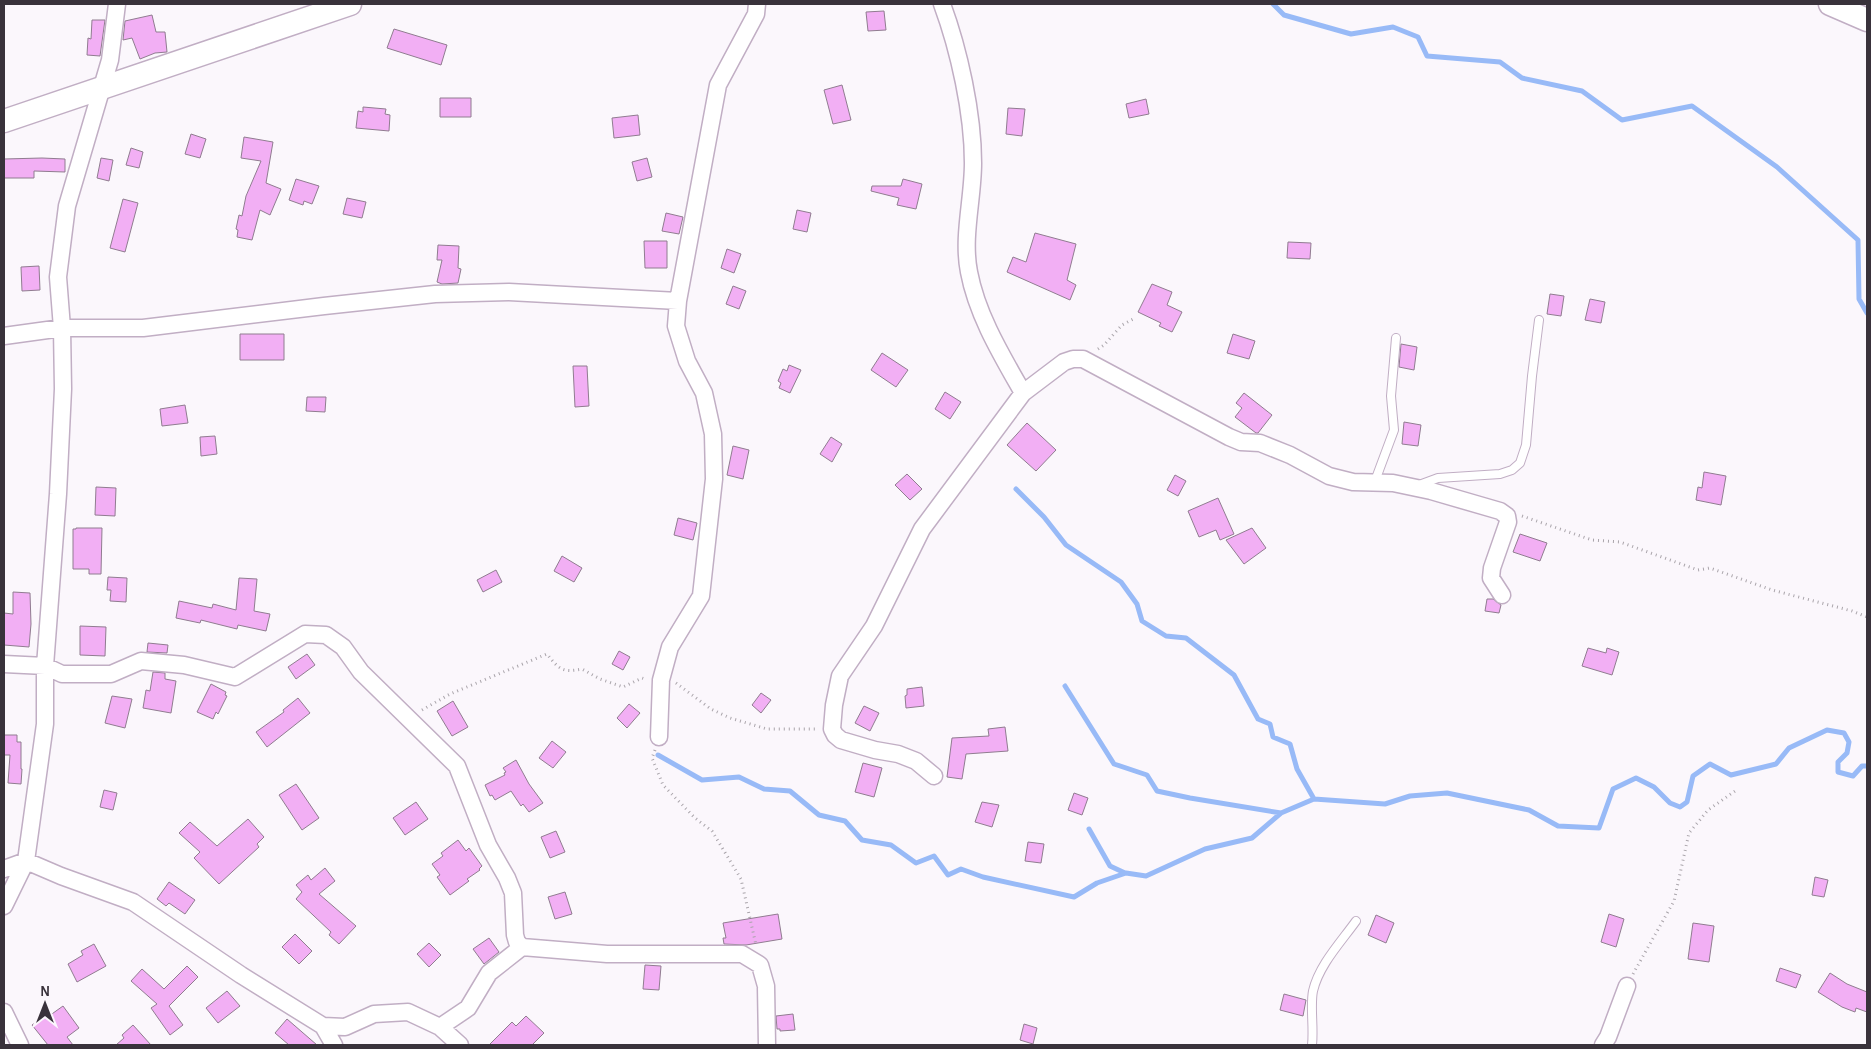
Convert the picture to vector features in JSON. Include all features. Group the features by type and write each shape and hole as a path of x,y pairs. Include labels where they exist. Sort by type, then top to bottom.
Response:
{"street":[{"path":"4,906 26,861 45,724 45,666 58,494 63,389 62,328 58,277 67,206 110,60 116,4"},
{"path":"4,121 350,4"},
{"path":"659,737 662,680 670,647 701,596 714,479 713,434 704,393 686,361 676,326 678,301 718,85 756,14 758,4"},
{"path":"942,4 952,32 968,107 973,163 966,249 969,272 977,302 1004,359 1023,393"},
{"path":"1830,4 1867,20"},
{"path":"4,336 62,328 143,328 435,294 509,292 678,301"},
{"path":"934,776 916,761 898,754 875,750 841,740 835,735 832,729 834,705 840,676 874,626 922,529 1023,393 1064,362 1073,359 1083,359 1229,437 1241,442 1260,443 1290,455 1330,476 1353,482 1375,481 1412,487 1500,511 1507,516 1508,522 1492,568 1492,578 1502,595"},
{"path":"4,664 45,666 62,674 111,674 141,661 184,665 235,677 305,634 326,636 343,647 361,672 457,766 488,845 507,878 513,893 515,935 517,942 522,947 608,954 742,954 760,965 766,986 767,1045"},
{"path":"4,869 26,861 60,876 133,902 240,975 323,1026 334,1045"},
{"path":"440,1027 468,1008 489,973 522,947"},
{"path":"1603,1045 1608,1038 1627,986"},
{"path":"4,1012 20,1045"},
{"path":"323,1026 345,1027 374,1014 408,1012 440,1027 460,1045"}],"lane":[{"path":"1412,487 1438,478 1500,474 1512,470 1520,463 1526,445 1539,320"},
{"path":"1375,481 1394,430 1391,396 1396,338"},
{"path":"1312,1045 1313,992 1320,972 1356,921"}],"path":[{"path":"1083,359 1104,345 1122,325 1135,318"},
{"path":"1500,511 1519,515 1592,540 1620,542 1698,570 1710,568 1772,590 1852,611 1867,617"},
{"path":"409,718 450,694 547,654 559,669 570,672 582,669 600,679 623,687 642,678 672,680 711,710 767,729 832,729"},
{"path":"659,737 652,758 662,785 695,818 712,831 741,879 760,965"},
{"path":"1627,986 1646,948 1664,921 1674,901 1689,833 1708,810 1738,789"}],"building":[{"path":"884,11 886,30 868,31 866,12"},
{"path":"152,15 156,32 165,32 167,52 155,53 140,59 132,38 123,40 125,21"},
{"path":"92,20 105,20 100,56 87,55 88,38 91,39"},
{"path":"394,29 447,45 441,65 387,48"},
{"path":"842,85 851,120 833,124 824,90"},
{"path":"440,98 471,98 471,117 440,117"},
{"path":"1146,99 1149,114 1129,118 1126,104"},
{"path":"363,107 386,109 385,114 390,115 389,131 356,128 358,111 363,112"},
{"path":"1008,108 1025,109 1022,136 1006,134"},
{"path":"638,115 640,135 614,138 612,118"},
{"path":"191,134 206,139 200,158 185,154"},
{"path":"244,137 273,142 266,183 281,189 270,215 260,210 252,240 237,237 238,230 236,229 239,215 242,216 246,196 261,161 241,158"},
{"path":"131,148 143,152 139,168 126,165"},
{"path":"101,158 113,160 109,181 97,178"},
{"path":"647,158 652,177 637,181 632,162"},
{"path":"4,159 65,159 65,172 34,171 34,178 4,178"},
{"path":"296,179 319,186 312,204 304,201 303,205 289,200"},
{"path":"903,179 922,184 916,209 897,205 899,198 871,191 872,186 901,186"},
{"path":"347,198 366,202 362,218 343,214"},
{"path":"123,199 138,203 125,252 110,248"},
{"path":"797,210 811,213 807,232 793,229"},
{"path":"666,213 683,217 679,234 662,231"},
{"path":"1035,233 1076,244 1067,280 1076,285 1070,300 1007,272 1013,257 1026,262"},
{"path":"644,241 667,241 667,268 645,268"},
{"path":"1288,242 1311,243 1310,259 1287,258"},
{"path":"438,245 459,246 458,268 461,269 458,283 442,284 437,282 442,260 437,260"},
{"path":"727,249 741,254 734,273 721,268"},
{"path":"39,266 40,290 22,291 21,267"},
{"path":"1152,284 1172,292 1167,305 1182,312 1172,332 1159,326 1161,323 1138,312"},
{"path":"733,286 746,291 739,309 726,304"},
{"path":"1550,294 1564,296 1561,316 1547,314"},
{"path":"1590,299 1605,302 1601,323 1585,320"},
{"path":"240,334 284,334 284,360 240,360"},
{"path":"1233,334 1255,341 1249,359 1227,353"},
{"path":"1401,344 1417,347 1414,370 1399,367"},
{"path":"882,353 908,370 896,387 871,370"},
{"path":"789,365 801,370 790,393 779,388 781,383 778,381 783,369 787,371"},
{"path":"573,366 587,366 589,406 575,407"},
{"path":"945,392 961,402 950,419 935,409"},
{"path":"1244,393 1272,415 1258,433 1235,417 1242,408 1236,403"},
{"path":"307,397 326,397 325,412 306,411"},
{"path":"185,405 188,423 162,426 160,409"},
{"path":"1404,422 1421,425 1418,446 1402,444"},
{"path":"1027,423 1056,450 1036,471 1007,445"},
{"path":"215,436 217,454 201,456 200,437"},
{"path":"831,437 842,444 832,462 820,454"},
{"path":"733,446 749,450 743,479 727,475"},
{"path":"1704,472 1726,476 1721,505 1696,500 1698,487 1702,488"},
{"path":"907,474 922,489 910,500 895,485"},
{"path":"1175,475 1186,481 1178,496 1167,490"},
{"path":"96,487 116,488 115,516 95,515"},
{"path":"1218,498 1234,534 1220,540 1216,530 1199,537 1188,511"},
{"path":"678,518 697,523 693,540 674,535"},
{"path":"102,528 101,574 89,574 89,569 73,569 73,529"},
{"path":"1252,528 1266,548 1244,564 1226,540"},
{"path":"1520,534 1547,543 1540,561 1513,552"},
{"path":"562,556 582,568 574,582 554,571"},
{"path":"496,570 502,582 483,592 477,580"},
{"path":"108,577 127,578 126,602 110,601 111,590 107,590"},
{"path":"239,578 257,579 254,611 270,614 266,631 238,625 237,629 201,620 200,623 176,618 179,601 212,608 213,604 236,610"},
{"path":"13,592 30,593 31,624 29,647 4,645 4,613 13,614"},
{"path":"1487,599 1493,599 1501,605 1499,613 1485,611"},
{"path":"80,626 106,627 105,656 80,655"},
{"path":"148,643 168,645 167,653 147,652"},
{"path":"1588,648 1606,653 1607,648 1619,652 1612,675 1582,666"},
{"path":"619,651 630,657 623,670 612,664"},
{"path":"307,654 315,665 296,679 288,667"},
{"path":"153,672 165,673 165,679 176,681 171,713 143,708 146,690 150,691"},
{"path":"211,684 226,692 225,695 227,696 218,714 216,712 213,719 197,712"},
{"path":"922,687 924,706 906,708 905,696 907,695 907,689"},
{"path":"761,693 771,700 761,713 752,705"},
{"path":"112,696 132,699 125,728 105,723"},
{"path":"298,698 310,713 267,747 256,732 284,712 283,710"},
{"path":"453,701 468,727 452,736 437,711"},
{"path":"629,704 640,713 627,728 617,718"},
{"path":"864,706 879,713 870,731 855,723"},
{"path":"1005,727 1008,751 966,754 962,779 947,777 952,738 989,736 988,729"},
{"path":"4,735 17,735 17,742 21,742 21,784 8,783 10,755 4,755"},
{"path":"552,741 566,752 553,768 539,758"},
{"path":"516,760 529,784 543,803 529,812 523,804 521,806 511,791 495,800 492,795 490,796 485,785 505,775 504,773 506,772 503,768"},
{"path":"863,763 882,768 874,797 855,792"},
{"path":"296,784 319,818 302,830 279,795"},
{"path":"104,790 117,793 113,810 100,807"},
{"path":"1074,793 1088,798 1082,815 1068,810"},
{"path":"416,802 428,819 405,835 393,818"},
{"path":"982,802 999,805 992,827 975,822"},
{"path":"248,819 264,837 257,844 259,847 219,884 194,858 200,852 179,833 190,822 217,846"},
{"path":"556,831 565,852 550,858 541,837"},
{"path":"458,840 466,851 469,848 482,866 480,870 467,879 469,881 450,895 437,877 440,875 432,864 443,856 441,853"},
{"path":"1028,842 1044,844 1041,863 1025,861"},
{"path":"325,868 335,881 319,894 356,926 339,944 329,935 331,932 296,899 302,892 296,885 308,875 311,880"},
{"path":"1815,877 1828,880 1824,897 1812,895"},
{"path":"169,882 195,900 185,914 169,903 166,906 157,899"},
{"path":"565,892 572,914 555,919 548,897"},
{"path":"778,914 782,939 746,945 724,944 723,938 726,938 723,923"},
{"path":"1609,914 1624,919 1616,947 1601,942"},
{"path":"1376,915 1394,923 1386,943 1368,935"},
{"path":"1693,923 1714,926 1709,962 1688,959"},
{"path":"295,934 312,951 299,964 282,947"},
{"path":"489,938 499,952 484,964 473,949"},
{"path":"429,943 441,955 429,967 417,954"},
{"path":"94,944 106,966 77,982 68,964 83,955 81,951"},
{"path":"645,965 661,966 659,990 643,989"},
{"path":"187,966 198,977 169,1006 183,1025 170,1035 151,1008 157,1004 131,981 142,969 164,989"},
{"path":"1780,968 1801,975 1796,988 1776,981"},
{"path":"1830,973 1847,984 1867,992 1867,1012 1856,1008 1855,1012 1842,1007 1818,992"},
{"path":"227,991 240,1006 218,1023 206,1008"},
{"path":"1284,994 1306,1000 1303,1016 1280,1010"},
{"path":"63,1006 79,1028 67,1037 73,1045 48,1045 32,1025 47,1014 49,1016"},
{"path":"793,1014 795,1030 780,1031 780,1029 777,1029 776,1016"},
{"path":"526,1016 544,1033 532,1045 489,1045 512,1022 516,1026"},
{"path":"287,1019 317,1045 289,1045 275,1033"},
{"path":"1024,1024 1037,1028 1033,1044 1020,1040"},
{"path":"133,1025 151,1045 116,1045 124,1038 122,1035"}],"waterway":[{"path":"1273,4 1284,15 1351,34 1393,27 1418,37 1427,56 1500,62 1522,78 1582,91 1622,120 1692,106 1777,167 1858,240 1859,299 1867,313"},
{"path":"1016,489 1044,517 1066,545 1121,582 1137,604 1142,621 1166,636 1186,638 1234,675 1258,719 1270,724 1273,737 1290,744 1297,769 1314,799"},
{"path":"1065,686 1114,764 1147,775 1157,791 1281,813"},
{"path":"658,755 702,780 739,777 764,789 790,791 819,815 845,821 862,840 891,845 916,863 934,856 948,875 961,869 983,877 1074,897 1097,883 1126,873 1146,876 1205,849 1252,838 1281,813 1314,799 1385,804 1410,796 1447,793 1529,810 1558,826 1599,828 1613,789 1636,778 1654,787 1670,803 1680,807 1687,802 1693,776 1710,764 1731,775 1776,764 1789,748 1827,730 1844,733 1849,742 1847,753 1838,762 1838,772 1853,776 1862,766 1867,766"},
{"path":"1089,829 1110,866 1125,873"}]}
